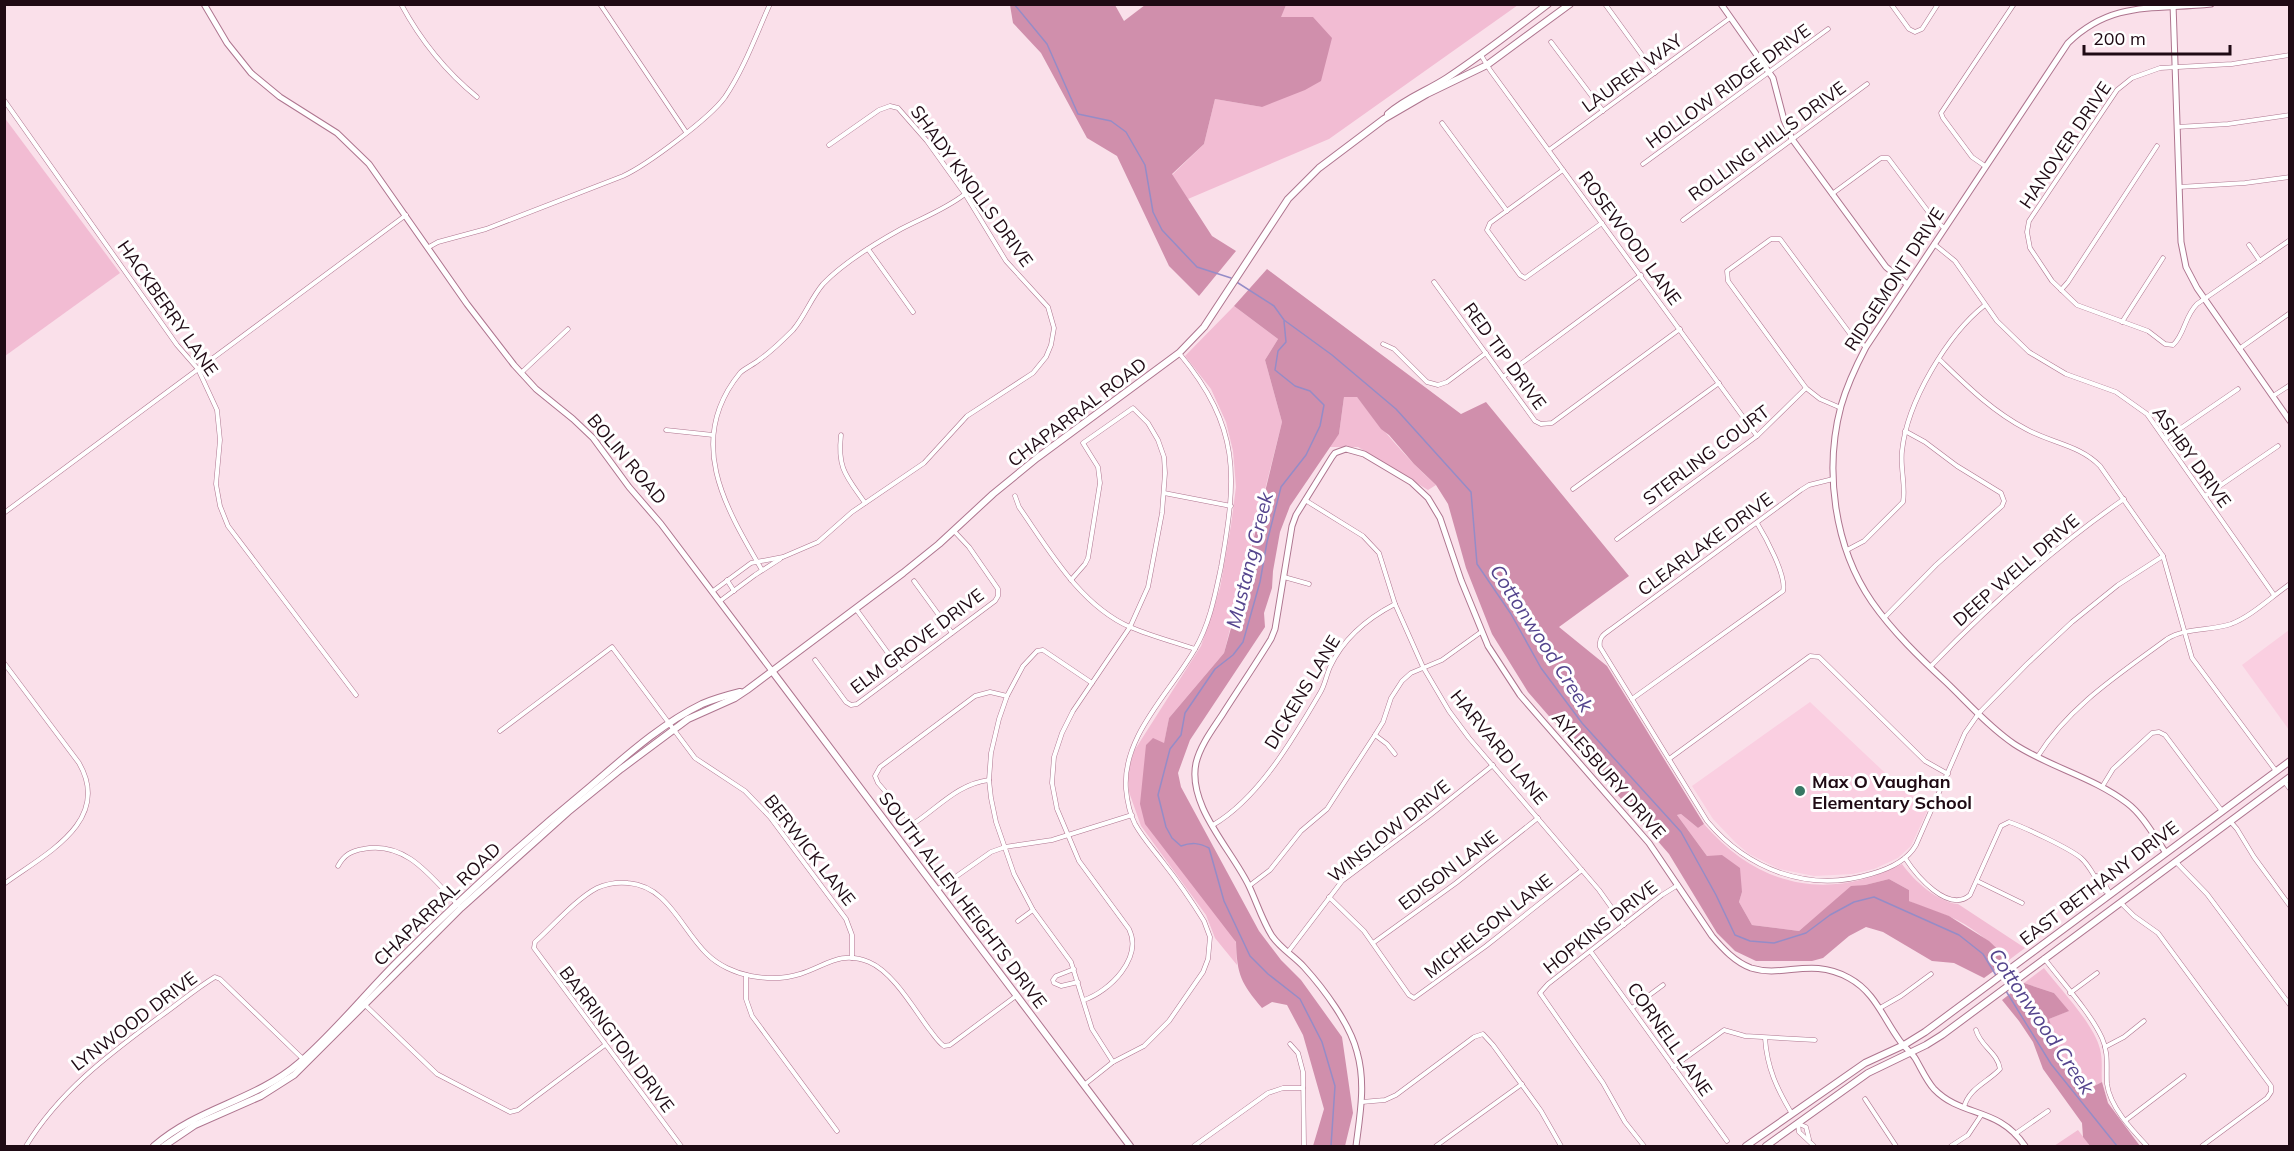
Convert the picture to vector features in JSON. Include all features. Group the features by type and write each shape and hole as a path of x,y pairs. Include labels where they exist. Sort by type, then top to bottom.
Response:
{"main road":[{"name":"CHAPARRAL ROAD","path":"164,1146 203,1120 269,1092 305,1062 459,906 670,727 735,698 747,690 903,573 954,531 993,494 1037,459 1179,353 1200,332 1283,206 1305,180 1384,119 1402,102 1444,80 1548,4"},
{"name":"CHAPARRAL ROAD","path":"1384,119 1420,98 1487,65 1570,4"},
{"name":"SOUTH ALLEN HEIGHTS DRIVE","path":"772,671 1130,1146"},
{"name":"EAST BETHANY DRIVE","path":"1746,1146 1865,1063 1904,1045 1925,1032 2289,761"},
{"path":"2276,771 2287,779"},
{"name":"EAST BETHANY DRIVE","path":"1766,1146 1868,1073 1942,1035 2287,779"},
{"path":"2222,811 2230,821"},
{"path":"2166,853 2176,862"},
{"path":"2110,894 2121,902"},
{"name":"CHAPARRAL ROAD","path":"154,1146 202,1114 264,1088 305,1062"},
{"path":"1792,1114 1798,1123"}],"street":[{"name":"BOLIN ROAD","path":"204,4 222,36 246,68 280,97 346,140 374,171 478,319 536,389 573,418 593,438 713,591 772,671"},
{"path":"401,4 434,56 477,97"},
{"path":"600,4 686,132"},
{"path":"429,247 438,242 486,229 623,176 639,167 715,109 727,94 770,4"},
{"path":"1605,4 1655,73"},
{"path":"1721,4 1770,72 1792,139 1886,267 1907,284"},
{"path":"1891,4 1909,29 1915,32 1922,29 1938,4"},
{"path":"1985,166 1972,157 1942,118 1941,113 2014,4"},
{"name":"RIDGEMONT DRIVE","path":"2166,853 2137,812 2126,802 2102,787 2012,743 1930,667 1884,618 1860,581 1847,550 1836,509 1833,479 1834,440 1851,378 1866,347 2058,56 2079,33 2096,22 2121,11 2146,7 2211,4"},
{"path":"2173,6 2178,187 2184,261 2191,278 2289,421"},
{"name":"LAUREN WAY","path":"1549,150 1731,18"},
{"name":"HOLLOW RIDGE DRIVE","path":"1643,164 1828,29"},
{"path":"1551,42 1603,111"},
{"name":"ROSEWOOD LANE","path":"1481,55 1758,436"},
{"name":"HANOVER DRIVE","path":"2205,299 2187,316 2179,339 2173,345 2165,344 2148,332 2077,305 2052,281 2030,248 2027,232 2030,221 2117,90 2132,78 2144,72 2175,67 2232,64 2289,55"},
{"name":"ROLLING HILLS DRIVE","path":"1683,220 1867,84"},
{"name":"HACKBERRY LANE","path":"4,100 177,345 198,369 217,410 220,434 217,490 228,526 356,695"},
{"name":"SHADY KNOLLS DRIVE","path":"829,145 879,110 895,106 927,141 965,194 1006,261 1049,309 1053,320 1053,336 1046,357 1040,366 1022,382 977,408 954,429 924,463 865,503"},
{"path":"2177,127 2228,124 2289,115"},
{"path":"1442,123 1507,211"},
{"path":"2061,290 2157,146"},
{"path":"1832,195 1881,158 1888,158 1933,218 1944,228"},
{"path":"1563,170 1507,211 1488,227 1488,232 1523,278 1529,277 1602,223"},
{"path":"2178,187 2289,177"},
{"path":"762,570 720,489 714,466 713,435 722,404 742,371 760,360 794,329 822,285 868,249 965,194"},
{"path":"4,513 406,215"},
{"path":"1841,408 1820,399 1806,388 1726,276 1729,270 1772,239 1778,238 1851,335 1866,347"},
{"path":"2205,299 2289,240"},
{"name":"ASHBY DRIVE","path":"1934,243 1955,261 2005,330 2029,352 2066,374 2106,387 2123,396 2146,414 2274,595"},
{"path":"2249,245 2260,261"},
{"path":"868,249 913,312"},
{"path":"2122,322 2163,258"},
{"path":"1503,377 1641,276"},
{"name":"RED TIP DRIVE","path":"1434,282 1535,421 1541,424 1548,424 1680,329"},
{"path":"1847,550 1864,541 1903,502 1902,452 1905,431 1918,395 1965,322 1985,305"},
{"path":"2239,349 2289,314"},
{"path":"521,373 568,329"},
{"path":"1383,344 1394,348 1427,382 1438,385 1447,382 1486,353"},
{"path":"1084,1085 1113,1062 1144,1046 1158,1034 1203,972 1209,959 1210,937 1204,921 1136,824 1126,792 1125,770 1130,749 1195,649 1210,617 1231,506 1232,474 1227,435 1205,388 1179,353"},
{"path":"1940,360 1974,394 2000,414 2036,434 2091,456 2163,556 2192,658 2276,771"},
{"path":"1573,489 1719,383"},
{"path":"2272,397 2289,385"},
{"name":"STERLING COURT","path":"1617,539 1758,436 1806,388"},
{"path":"2165,439 2238,388"},
{"path":"1071,580 1088,558 1100,483 1098,467 1083,443 1133,408 1148,423 1164,456 1164,493 1148,586 1130,627 1073,711 1054,757 1052,783 1057,809 1079,861 1129,929 1133,939 1132,952 1114,979 1101,993 1084,1000"},
{"path":"666,430 713,435"},
{"path":"1884,618 1944,557 2004,503 2001,493 1905,431"},
{"path":"720,601 783,557 818,542 865,503 842,467 841,435"},
{"path":"2205,496 2278,446"},
{"name":"AYLESBURY DRIVE","path":"1305,500 1332,457 1340,450 1351,450 1364,454 1411,482 1428,498 1440,518 1481,632 1504,673 1520,695 1649,843 1712,936 1735,959 1751,968 1773,970 1805,967 1830,970 1862,986 1880,1008 1934,1089 1950,1101 2000,1121 2025,1146"},
{"name":"CLEARLAKE DRIVE","path":"1632,699 1600,647 1599,641 1608,632 1801,490 1809,485 1833,479"},
{"path":"1164,493 1231,506"},
{"path":"1015,496 1019,507 1071,580 1097,605 1114,619 1130,627 1195,649"},
{"name":"DEEP WELL DRIVE","path":"1930,667 2034,567 2124,499"},
{"path":"1305,500 1292,526 1275,629 1271,639 1211,732 1196,763 1196,782 1199,799 1228,855 1249,886 1272,936 1306,969 1351,1035 1359,1060 1362,1102 1356,1146"},
{"name":"HARVARD LANE","path":"1305,500 1372,543 1383,562 1395,604 1423,667 1449,711 1582,870 1624,925"},
{"path":"1756,523 1768,541 1784,583 1783,591 1632,699 1701,812 1718,835 1741,854 1768,869 1800,879 1837,881 1879,872 1905,858 1915,847 1965,733 1979,713 2072,622 2118,585 2163,556"},
{"name":"ELM GROVE DRIVE","path":"815,660 846,702 851,705 859,703 995,601 998,590 969,547 954,531"},
{"path":"713,591 751,563 783,557"},
{"path":"1284,577 1309,584"},
{"path":"727,580 734,591"},
{"path":"914,581 952,633"},
{"path":"2038,756 2050,738 2098,690 2167,639 2184,632 2230,624 2247,615 2289,584"},
{"name":"DICKENS LANE","path":"1213,825 1230,815 1263,780 1321,692 1329,668 1347,640 1376,615 1395,604"},
{"path":"855,609 902,671"},
{"path":"1249,886 1270,870 1301,831 1327,809 1375,735 1396,688 1407,677 1423,667 1442,660 1481,632"},
{"name":"BERWICK LANE","path":"500,730 612,647 670,727 699,762 745,791 774,821 846,919 852,935 852,958"},
{"path":"1092,683 1041,650 1037,651 1023,666 1007,696 995,730 989,780 996,822 1014,874 1033,910 1062,948 1074,969 1092,1029 1113,1062"},
{"path":"1669,759 1810,656 1815,655 1925,761 1948,774"},
{"path":"4,663 79,763 85,776 88,792 85,812 75,830 4,884"},
{"path":"989,780 962,787 916,823 911,824 875,776 880,767 975,696 990,692 1007,696"},
{"path":"2102,787 2113,770 2152,733 2159,732 2165,735 2222,811"},
{"path":"1375,735 1395,754"},
{"name":"WINSLOW DRIVE","path":"1288,952 1342,881 1493,765"},
{"path":"2287,779 2289,789"},
{"path":"937,890 990,852 1005,847 1052,840 1132,815"},
{"name":"EDISON LANE","path":"1373,943 1456,883 1538,818"},
{"path":"2230,821 2289,906"},
{"path":"1905,858 1923,882 1953,900 1966,898 1977,882 2001,826 2006,822 2013,823 2079,856 2097,876 2105,892 2110,894"},
{"path":"338,866 346,855 355,851 374,848 392,850 407,856 419,865 459,906"},
{"path":"2176,862 2207,894 2289,1005"},
{"name":"MICHELSON LANE","path":"1373,943 1409,995 1416,998 1582,870"},
{"path":"1977,882 2022,903"},
{"name":"BARRINGTON DRIVE","path":"681,1146 533,946 541,936 594,890 612,884 631,883 657,894 707,954 721,964 746,975"},
{"name":"HOPKINS DRIVE","path":"1644,1146 1625,1122 1603,1083 1540,993 1548,984 1678,885"},
{"path":"1329,897 1373,943"},
{"path":"2121,902 2134,916 2158,933 2270,1083 2271,1092 2267,1098 2202,1146"},
{"path":"1018,921 1033,910"},
{"name":"CORNELL LANE","path":"1591,952 1726,1141"},
{"path":"837,1131 752,1016 746,999 746,975 784,978 805,972 834,959 852,958 870,962 885,971 944,1046 950,1045 1016,996"},
{"path":"2044,958 2094,1024 2105,1047 2109,1092 2126,1120 2147,1146"},
{"path":"1074,969 1056,976 1053,980 1054,984 1061,986 1078,981"},
{"path":"2070,993 2097,973"},
{"path":"1880,1008 1931,974"},
{"name":"LYNWOOD DRIVE","path":"26,1146 52,1110 84,1075 217,977 305,1062"},
{"path":"1632,1008 1663,986"},
{"path":"363,1003 437,1074 510,1112 518,1110 605,1045"},
{"path":"2105,1047 2124,1037 2144,1021"},
{"path":"1673,1068 1724,1030 1745,1036 1815,1040"},
{"path":"1964,1107 1965,1102 1978,1085 2000,1068 1999,1063 1980,1041 1976,1030"},
{"path":"1362,1102 1385,1100 1396,1095 1474,1037 1483,1034 1493,1044 1541,1111 1561,1146"},
{"path":"1766,1038 1766,1053 1773,1080 1792,1114"},
{"path":"1290,1044 1298,1053 1304,1072 1304,1146"},
{"path":"2126,1120 2184,1077"},
{"path":"1436,1146 1522,1084"},
{"path":"1194,1146 1268,1093 1283,1088 1304,1088"},
{"path":"1865,1099 1896,1146"},
{"path":"2015,1134 2048,1111"},
{"path":"1951,1146 1968,1135 1982,1113"},
{"path":"1798,1123 1806,1127 1809,1139 1814,1146"}],"shaded area":[{"path":"1010,5 1115,5 1124,21 1145,5 1286,5 1281,17 1313,17 1332,38 1321,81 1305,90 1262,107 1215,99 1204,144 1172,174 1212,236 1236,251 1199,296 1169,266 1117,156 1087,138 1041,53 1013,23"},
{"path":"1286,5 1518,5 1329,139 1188,199 1172,175 1204,144 1215,99 1262,107 1280,17"},
{"path":"4,117 120,273 5,356 4,356"},
{"path":"1267,269 1461,414 1486,402 1629,576 1559,627 1607,666 1704,824 1698,828 1681,814 1677,815 1707,856 1722,855 1740,868 1742,892 1739,902 1752,925 1799,931 1851,886 1889,879 1909,890 1909,901 1949,916 1989,941 2009,960 1984,978 1954,963 1932,961 1883,932 1866,927 1849,936 1823,958 1812,961 1756,961 1735,951 1717,933 1669,854 1528,692 1492,634 1466,568 1448,504 1436,485 1381,429 1357,397 1344,397 1339,434 1290,506 1280,532 1272,588 1264,613 1265,627 1190,740 1178,773 1181,787 1259,931 1281,960 1301,980 1342,1037 1353,1113 1345,1146 1313,1146 1324,1109 1303,1035 1287,1005 1272,1002 1262,1008 1249,992 1239,971 1236,942 1145,824 1140,804 1146,745 1153,738 1164,743 1169,718 1224,653 1282,422 1265,360 1278,339 1234,306"},
{"path":"1234,306 1278,339 1265,360 1282,422 1224,653 1169,718 1164,744 1236,943 1237,965 1215,938 1206,915 1141,826 1129,792 1128,772 1134,751 1201,646 1220,588 1236,487 1233,451 1226,422 1211,389 1185,356"},
{"path":"1344,397 1357,397 1394,442 1436,485 1428,490 1358,447 1329,447 1339,434"},
{"path":"2289,630 2289,730 2242,665"},
{"name":"Max O Vaughan Elementary School","path":"1810,702 1900,787 1929,807 1911,846 1898,858 1874,869 1853,874 1814,876 1779,869 1749,854 1735,842 1713,819 1692,786"},
{"path":"1681,814 1698,828 1704,824 1725,845 1747,862 1771,874 1796,882 1821,885 1847,883 1874,876 1902,864 1920,884 1935,895 1958,904 2025,948 2009,960 1965,924 1909,901 1909,890 1889,879 1851,887 1799,931 1752,925 1739,902 1742,892 1707,856 1677,815"},
{"path":"2044,968 2076,1007 2097,1039 2101,1057 2102,1082 2084,1091 2061,1057 2049,1019 2068,1011 2054,993 2024,983"},
{"path":"2024,983 2054,993 2069,1011 2049,1019 2061,1057 2084,1091 2102,1082 2108,1103 2140,1146 2090,1146 2083,1137 2082,1123 2043,1069 2033,1042 2002,1000"},
{"path":"2078,1130 2090,1146 2054,1146"}],"waterway":[{"name":"Cottonwood Creek","path":"1014,4 1047,44 1078,114 1111,121 1126,132 1145,165 1153,212 1162,230 1197,267 1231,278"},
{"name":"Cottonwood Creek","path":"1235,281 1274,306 1284,320 1332,355 1396,409 1471,492 1477,564 1511,614 1541,668 1582,723 1681,832 1735,935 1750,941 1774,943 1806,933 1830,915 1854,902 1874,897 1959,935 1983,954 1997,977"},
{"name":"Mustang Creek","path":"1284,321 1286,342 1278,351 1275,370 1295,386 1310,391 1324,405 1320,426 1306,455 1281,487 1260,582 1243,642 1233,655 1215,669 1185,713 1181,735 1170,749 1158,795 1166,827 1172,838 1181,846 1195,844 1209,848 1224,901 1250,956 1268,974 1300,999 1322,1042 1335,1086 1331,1146"},
{"name":"Cottonwood Creek","path":"2006,991 2051,1064 2117,1146"}],"place":[{"name":"Max O Vaughan Elementary School","path":"1800,791"}]}
